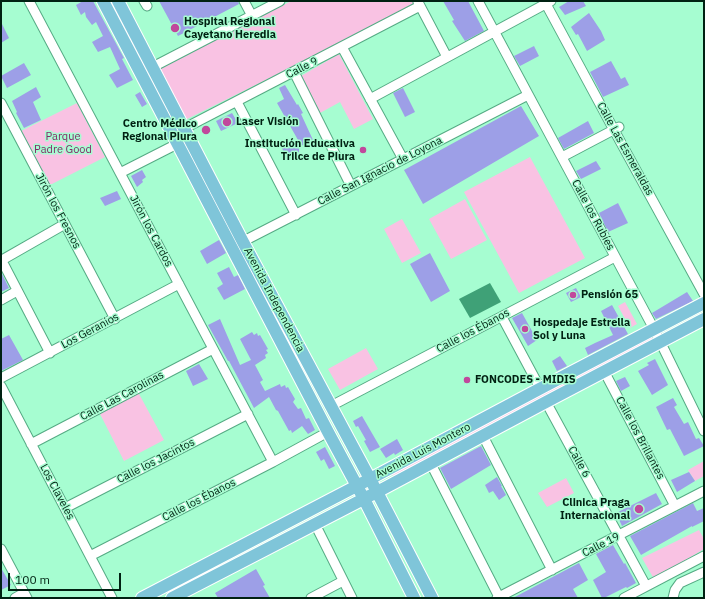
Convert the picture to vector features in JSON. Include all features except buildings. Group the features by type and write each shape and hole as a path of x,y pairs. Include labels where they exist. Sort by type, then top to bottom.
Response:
{"main road":[{"name":"Avenida Independencia","path":"103,1 364,499 414,598"},
{"name":"Avenida Independencia","path":"118,1 243,242 432,598"},
{"name":"Avenida Luis Montero","path":"142,598 704,303"},
{"name":"Avenida Luis Montero","path":"172,598 431,464 704,319"}],"street":[{"name":"Jirón los Cardos","path":"28,1 273,462"},
{"path":"244,1 252,16"},
{"path":"141,73 280,1"},
{"name":"Calle los Rubíes","path":"478,1 654,329 704,431"},
{"path":"370,99 549,2"},
{"name":"Calle Las Esmeraldas","path":"549,2 704,294"},
{"path":"419,4 447,57"},
{"name":"Calle 9","path":"185,128 342,47 419,4"},
{"path":"342,47 403,159"},
{"path":"294,72 351,186"},
{"name":"Calle San Ignacio de Loyona","path":"232,248 528,95"},
{"path":"237,102 296,215"},
{"name":"Jirón los Fresnos","path":"1,103 115,319"},
{"path":"562,157 616,128"},
{"path":"120,173 178,144"},
{"path":"50,353 1,260 65,224"},
{"name":"Calle los Ébanos","path":"331,406 615,257"},
{"name":"Los Geranios","path":"1,378 179,284"},
{"path":"1,300 17,291"},
{"path":"502,316 540,388"},
{"name":"Calle Las Carolinas","path":"31,444 213,348"},
{"name":"Calle los Brillantes","path":"604,371 675,506"},
{"name":"Los Claveles","path":"1,386 112,598"},
{"name":"Calle 6","path":"546,402 646,586"},
{"name":"Calle los Jacintos","path":"65,508 248,414"},
{"name":"Calle los Ébanos","path":"90,556 328,432"},
{"path":"483,436 552,570"},
{"path":"431,464 498,598"},
{"name":"Calle 19","path":"498,598 704,491"},
{"path":"315,524 352,598"},
{"path":"1,549 26,596 15,598"},
{"path":"624,598 704,556"},
{"path":"674,598 675,590 680,583 704,572"},
{"path":"311,598 343,581"}],"green space":[{"path":"291,1 412,1 415,6 183,121 158,70"},
{"path":"339,54 373,119 354,129 340,102 320,113 301,76"},
{"name":"Parque Padre Good","path":"77,103 105,157 50,185 21,131"},
{"path":"530,157 585,258 519,293 464,192"},
{"path":"465,199 487,240 451,259 429,219"},
{"path":"402,219 421,253 402,263 384,229"},
{"path":"625,302 637,324 630,328 618,306"},
{"path":"653,335 655,340 397,477 392,475 395,469"},
{"path":"366,348 378,369 340,390 328,369"},
{"path":"138,392 164,440 124,461 99,412"},
{"path":"704,461 704,476 695,481 688,470"},
{"path":"566,478 574,493 547,507 538,493"},
{"path":"699,530 704,539 704,549 654,579 642,558"}],"shaded area":[{"path":"490,283 501,302 470,318 459,299"}],"place":[{"name":"Hospital Regional Cayetano Heredia","path":"175,28"},
{"name":"Laser Visión","path":"227,122"},
{"name":"Centro Médico Regional Piura","path":"206,130"},
{"name":"Institución Educativa Trilce de Piura","path":"363,150"},
{"name":"Pensión 65","path":"573,295"},
{"name":"Hospedaje Estrella Sol y Luna","path":"525,329"},
{"name":"FONCODES - MIDIS","path":"467,380"},
{"name":"Clinica Praga Internacional","path":"639,509"}]}
